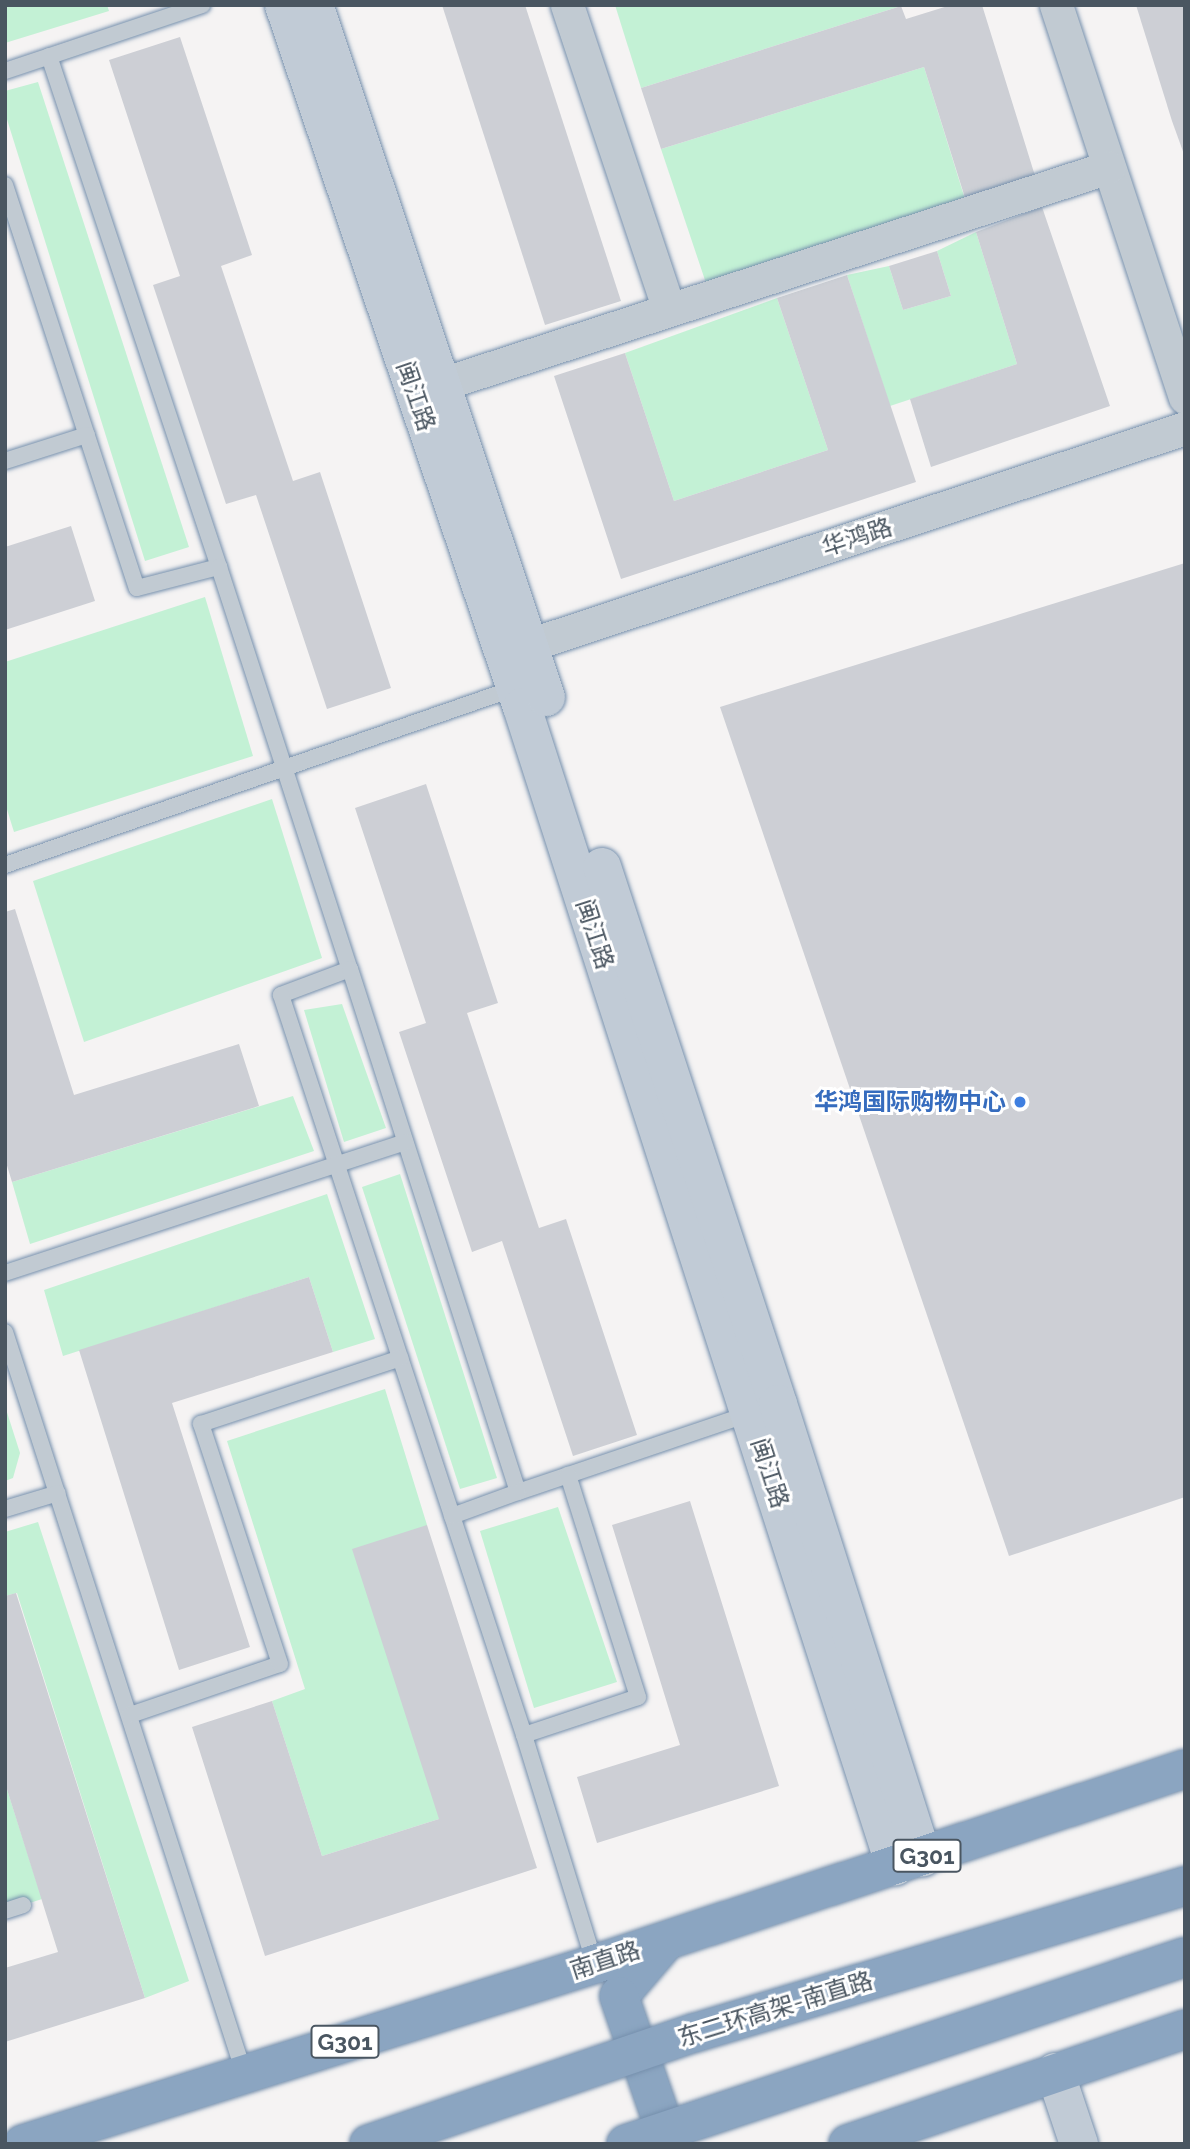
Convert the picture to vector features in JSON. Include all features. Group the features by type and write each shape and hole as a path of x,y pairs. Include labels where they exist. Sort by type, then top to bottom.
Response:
{"highway":[{"name":"南直路","path":"23,2144 595,1964 1185,1769"},
{"name":"东二环高架-南直路","path":"369,2144 694,2033 1185,1886"},
{"path":"668,1940 620,1996 670,2144"},
{"path":"626,2144 1185,1957"},
{"path":"848,2144 1185,2029"}],"main road":[{"name":"闽江路","path":"284,5 528,670"},
{"name":"闽江路","path":"314,5 442,384 528,670 909,1862"},
{"path":"1055,2072 1079,2144"}],"street":[{"path":"567,5 669,309"},
{"path":"1056,5 1185,397"},
{"path":"442,384 1109,167"},
{"name":"华鸿路","path":"528,670 1185,428"}],"lane":[{"path":"5,71 202,5"},
{"path":"49,56 285,769 518,1492"},
{"path":"5,185 137,588 219,567"},
{"path":"5,243 22,237"},
{"path":"5,461 87,435"},
{"path":"5,865 285,769 528,670"},
{"path":"350,970 281,995 524,1735 595,1964"},
{"path":"5,1273 405,1142"},
{"path":"5,1332 244,2073"},
{"path":"130,1715 281,1664 201,1424 400,1358"},
{"path":"452,1516 765,1408"},
{"path":"524,1735 638,1697 568,1475"},
{"path":"5,1509 58,1493"},
{"path":"5,1911 23,1905"}],"green space":[{"path":"5,5 107,5 109,11 5,43"},
{"path":"615,5 901,5 901,6 641,88"},
{"path":"924,67 969,212 710,295 661,149"},
{"path":"38,82 189,547 145,561 5,113 5,91"},
{"path":"976,232 1017,364 890,406 847,275 889,266 903,310 951,296 937,251"},
{"path":"777,298 828,450 674,501 625,353"},
{"path":"205,597 253,756 14,832 5,803 5,662"},
{"path":"272,799 322,958 84,1042 33,881"},
{"path":"342,1004 386,1128 344,1142 304,1010"},
{"path":"293,1096 314,1151 30,1244 12,1182"},
{"path":"400,1174 497,1478 460,1489 362,1187"},
{"path":"327,1194 375,1339 333,1352 309,1277 63,1356 44,1290"},
{"path":"385,1389 427,1525 439,1819 322,1856 272,1701 305,1689 227,1441"},
{"path":"5,1406 20,1453 13,1478 5,1481"},
{"path":"558,1507 617,1682 534,1708 480,1531"},
{"path":"38,1522 189,1981 145,1998 17,1593 5,1596 5,1532"},
{"path":"5,1783 42,1899 5,1911"}],"building":[{"path":"442,5 525,5 621,301 545,325"},
{"path":"951,5 982,5 1036,179 966,201 924,67 661,149 641,88 901,6 906,19"},
{"path":"1136,5 1185,5 1185,157 1172,121"},
{"path":"180,37 252,255 221,266 293,481 320,472 391,688 327,709 256,495 226,504 153,285 180,276 109,60"},
{"path":"1042,207 1110,406 931,467 910,399 1017,364 976,232"},
{"path":"937,251 951,296 903,310 889,266"},
{"path":"847,275 916,482 621,579 554,376 625,353 674,501 828,450 777,298"},
{"path":"71,526 95,601 5,630 5,547"},
{"name":"华鸿国际购物中心","path":"1185,563 1185,1497 1009,1556 720,707"},
{"path":"426,784 498,1003 467,1013 539,1228 566,1219 637,1435 573,1456 502,1241 472,1252 399,1032 426,1023 355,808"},
{"path":"15,909 74,1095 239,1044 259,1106 12,1182 5,1159 5,912"},
{"path":"309,1277 333,1352 172,1403 250,1647 179,1670 79,1350"},
{"path":"690,1501 779,1786 597,1843 577,1777 680,1745 612,1525"},
{"path":"427,1525 537,1868 265,1956 192,1727 272,1701 322,1856 439,1819 352,1549"},
{"path":"16,1593 145,1998 5,2042 5,1968 58,1952 5,1783 5,1596"}],"place":[{"name":"华鸿国际购物中心","path":"1020,1102"}]}
